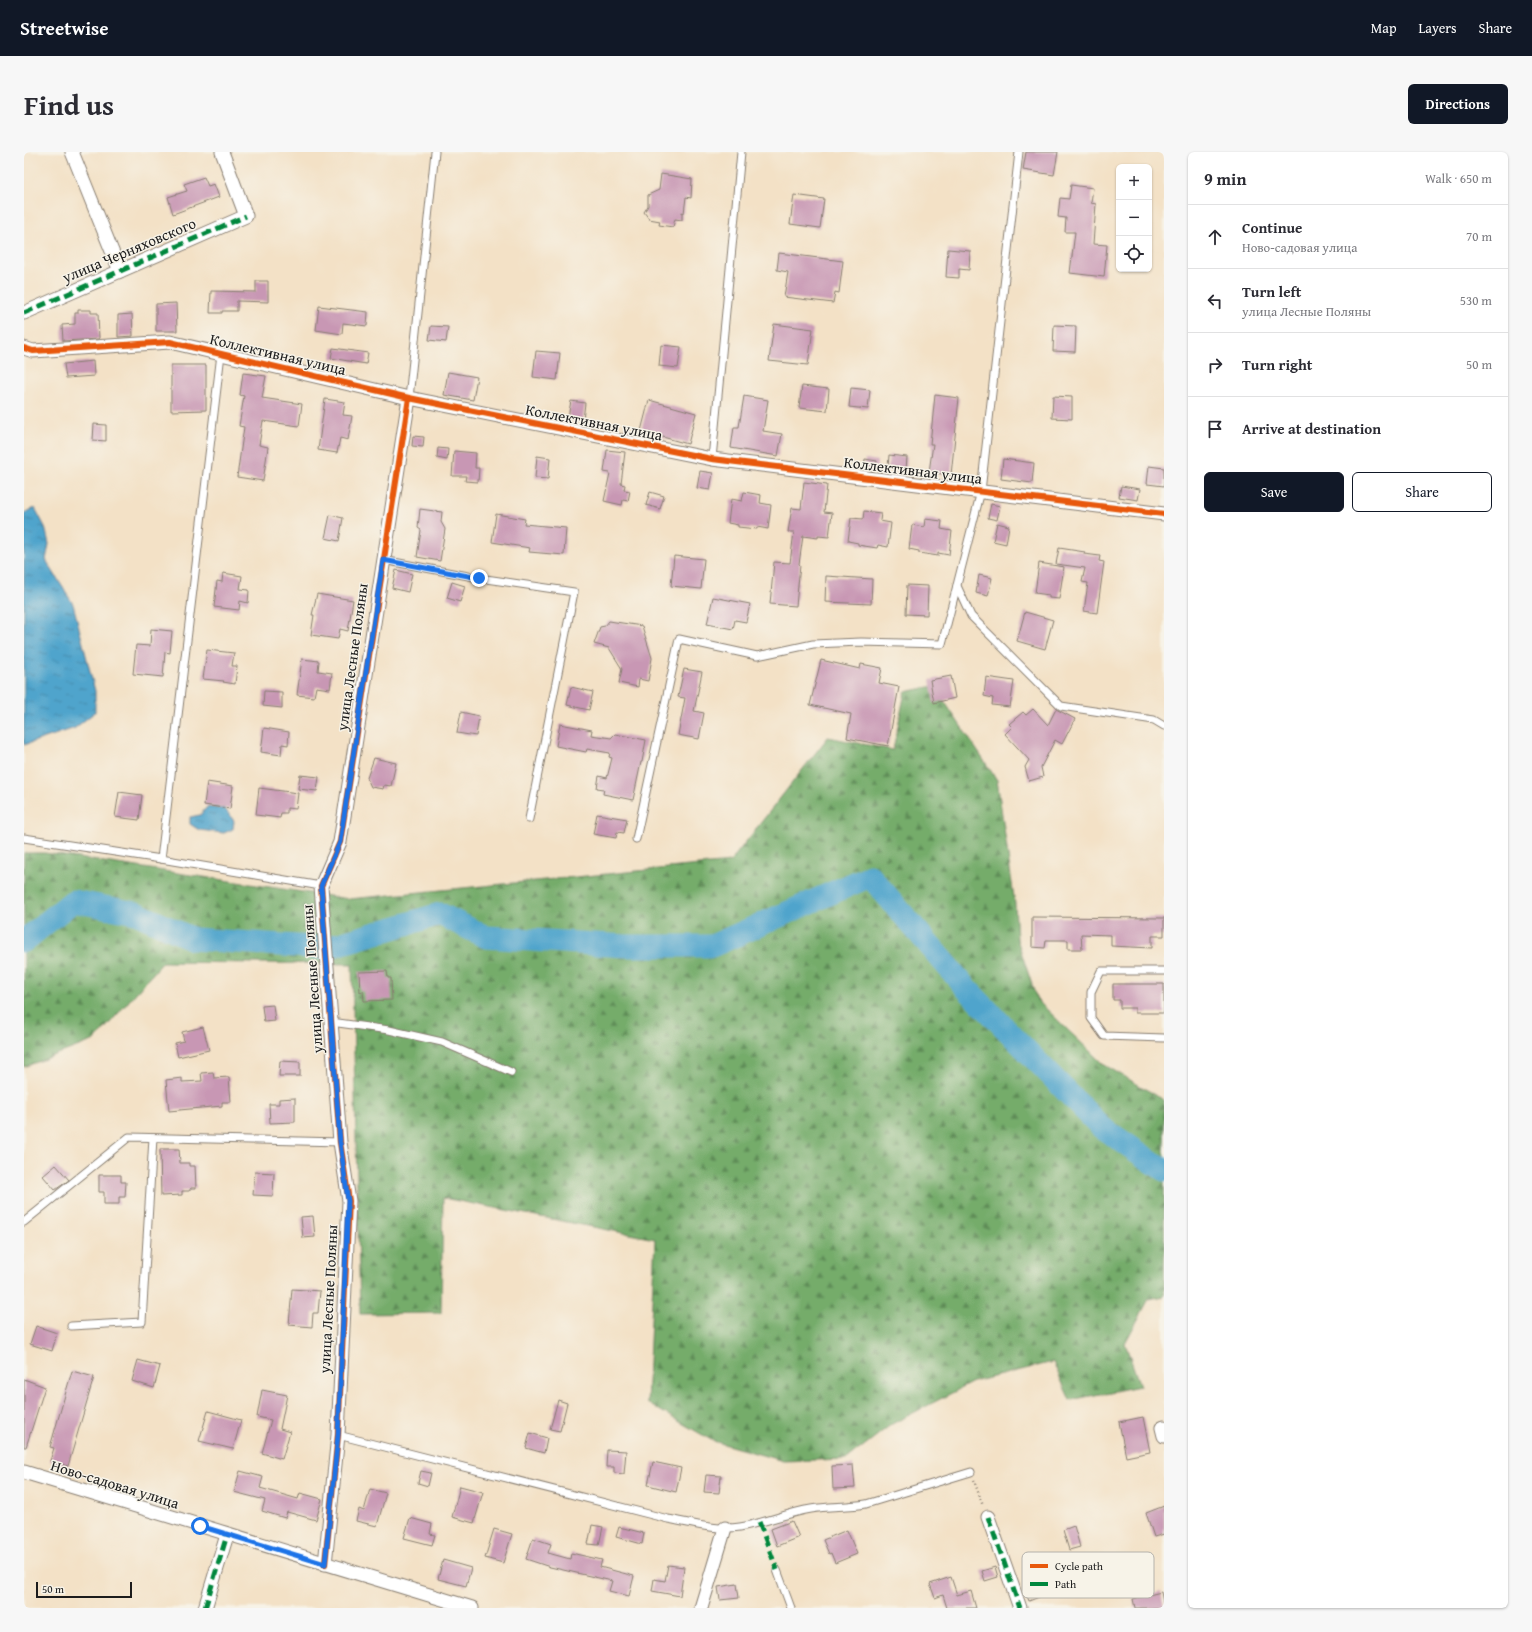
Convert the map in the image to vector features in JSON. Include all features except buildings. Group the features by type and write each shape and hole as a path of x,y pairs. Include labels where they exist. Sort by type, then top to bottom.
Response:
{"street":[{"path":"72,152 120,271"},
{"name":"улица Черняховского","path":"24,313 246,216 222,152"},
{"name":"Коллективная улица","path":"24,348 33,351 170,342 409,398 712,459 1164,514"},
{"name":"улица Лесные Поляны","path":"325,1564 338,1435 348,1201 340,1142 321,886 340,842 409,398"},
{"path":"1164,1426 1162,1428 1164,1436"},
{"name":"Ново-садовая улица","path":"24,1472 227,1535 472,1608"},
{"path":"988,1517 1020,1608"},
{"path":"701,1608 726,1528"},
{"path":"205,1608 227,1535"}],"lane":[{"path":"409,398 435,152"},
{"path":"712,459 742,152"},
{"path":"636,839 679,639 757,656 813,644 860,642 942,644 981,491 1019,152"},
{"path":"161,859 221,354"},
{"path":"383,560 479,578 574,592 529,819"},
{"path":"957,586 971,616 1061,706 1154,720 1164,726"},
{"path":"24,838 321,886"},
{"path":"1164,971 1101,971 1091,992 1091,1018 1104,1036 1164,1038"},
{"path":"331,1022 389,1030 442,1042 511,1072"},
{"path":"24,1222 129,1137 340,1142"},
{"path":"71,1326 142,1322 153,1138"},
{"path":"338,1435 668,1518 704,1526 726,1528 749,1525 814,1508 856,1506 866,1504 971,1472"},
{"path":"777,1570 791,1608"}],"path":[{"path":"971,1472 988,1517"}],"green space":[{"path":"934,686 997,780 1015,904 1017,939 1037,1000 1103,1064 1164,1100 1164,1296 1149,1299 1125,1343 1140,1386 1070,1400 1053,1362 973,1382 892,1424 847,1459 783,1461 713,1441 647,1403 655,1239 443,1198 441,1313 360,1314 352,964 163,962 95,1040 24,1067 24,853 45,853 349,899 730,862 828,737 893,750 905,692"}],"water":[{"path":"35,508 45,527 49,544 46,560 73,604 95,691 95,712 75,728 24,745 24,513"},
{"path":"207,807 225,809 234,821 233,829 224,833 199,830 190,824 190,817 200,815"}],"waterway":[{"path":"24,941 73,901 136,913 193,939 326,948 440,914 486,937 626,946 712,946 870,876 966,988 1101,1127 1164,1170"}],"marked path":[{"path":"24,313 246,216"},
{"path":"988,1517 1020,1608"},
{"path":"759,1522 777,1570"},
{"path":"205,1608 227,1535"}],"cycle path":[{"path":"24,348 33,351 170,342 409,398 712,459 1164,514"},
{"path":"325,1564 338,1435 349,1201 340,1142 321,886 340,842 409,398"}],"route":[{"path":"200,1526 325,1564 338,1435 348,1201 340,1142 321,886 340,842 383,560 479,578"}]}
